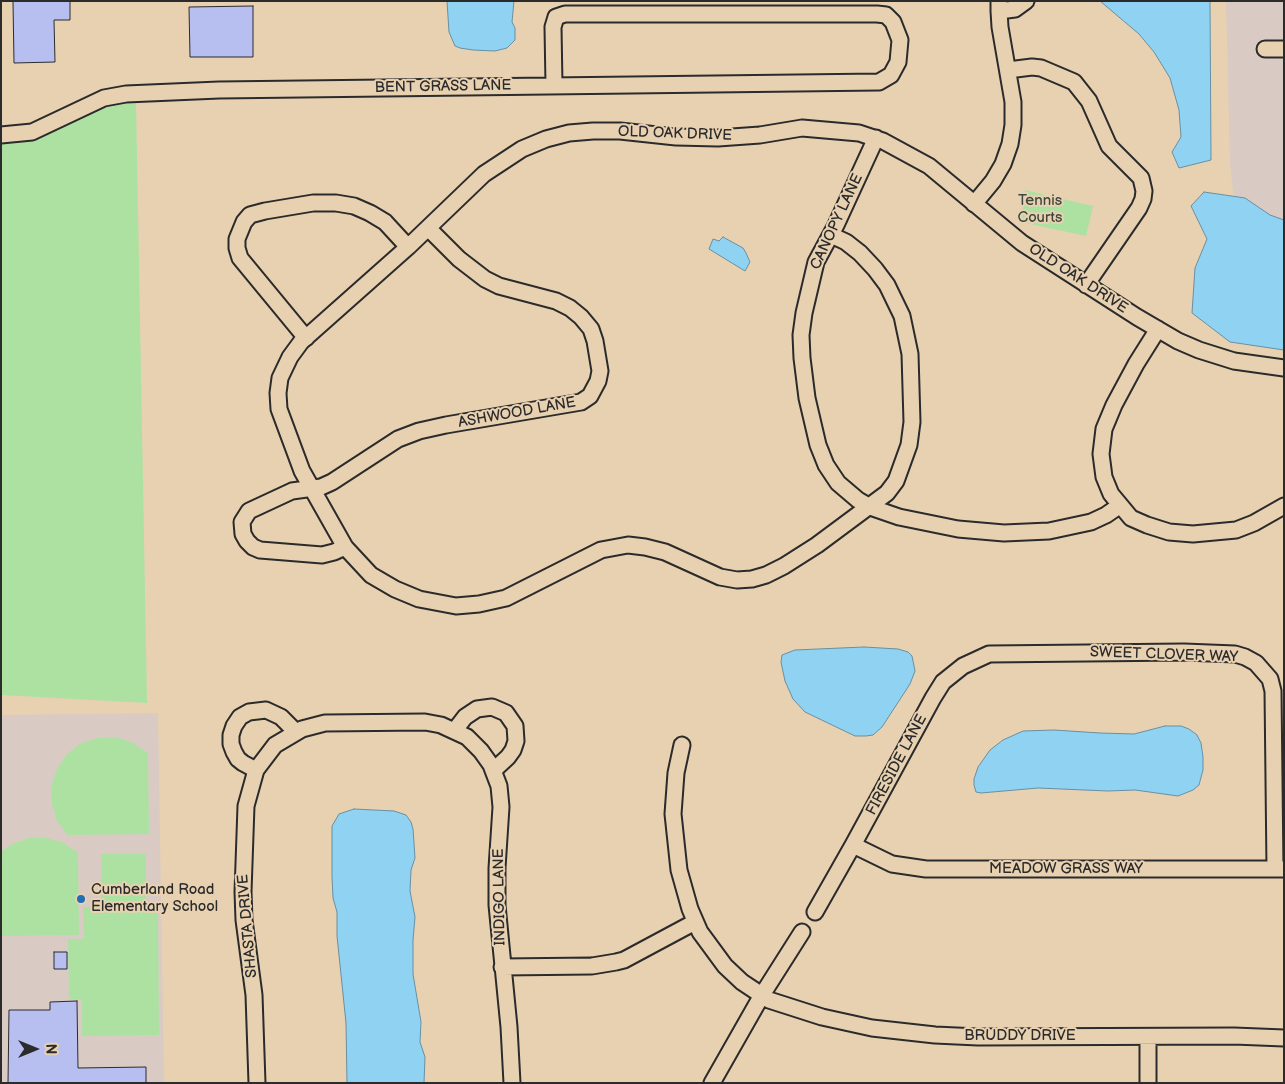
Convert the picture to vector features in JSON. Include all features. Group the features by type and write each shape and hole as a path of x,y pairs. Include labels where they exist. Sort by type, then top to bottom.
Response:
{"street":[{"path":"974,204 993,181 1003,164 1010,144 1013,126 1013,102 1000,26 999,6 1015,9 1026,1"},
{"path":"554,85 553,27 556,17 565,14 606,7 829,7"},
{"name":"BENT GRASS LANE","path":"1,135 32,132 97,101 112,96 219,90 854,83 879,82 891,75 898,62 900,40 893,22 886,15 829,7"},
{"path":"1264,49 1284,49"},
{"path":"1008,70 1032,67 1041,68 1074,82 1089,101 1109,146 1142,178 1144,190 1139,208 1086,285"},
{"name":"OLD OAK DRIVE","path":"831,235 846,242 860,252 887,284 902,316 907,335 912,396 912,422 909,445 896,481 886,493 816,545 784,566 766,575 752,579 737,580 720,577 666,552 628,545 602,550 506,598 480,604 456,606 419,599 395,589 371,575 346,547 302,471 279,409 278,393 280,378 290,357 306,338 408,247 484,174 522,149 546,139 569,133 620,131 676,137 718,138 760,135 802,128 859,133 876,138 928,166 1022,243 1158,329 1199,350 1234,361 1284,368"},
{"name":"CANOPY LANE","path":"876,138 831,235 816,262 804,313 801,335 807,398 818,445 826,466 838,482 858,500 870,506 899,517 958,529 1004,533 1071,528 1098,519 1120,506"},
{"path":"306,338 240,258 237,239 244,222 250,215 313,203 345,204 370,213 385,222 408,247"},
{"name":"ASHWOOD LANE","path":"346,547 322,555 260,550 253,547 247,541 243,534 242,522 249,511 292,491 320,487 332,482 387,446 419,431 581,402 590,396 598,381 600,371 591,329 581,317 570,308 556,302 499,286 485,279 459,259 428,228"},
{"path":"1158,329 1136,364 1114,405 1104,429 1101,454 1104,477 1111,494 1131,518 1169,532 1194,534 1236,530 1254,523 1284,506"},
{"name":"SWEET CLOVER WAY","path":"1009,653 1184,652 1235,654 1256,663 1270,679 1273,692 1280,869"},
{"name":"FIRESIDE LANE","path":"815,912 943,682 954,672 974,660 988,654 1009,653"},
{"path":"454,730 464,716 477,708 492,707 506,713 515,726 516,741 508,757 494,770"},
{"path":"256,770 238,759 231,744 234,726 240,717 249,712 266,710 282,717 296,732"},
{"name":"SHASTA DRIVE","path":"257,1083 254,995 244,920 243,892 246,806 256,770 275,745 296,732 326,723 426,722 454,730"},
{"name":"INDIGO LANE","path":"454,730 467,736 475,744 494,770 499,786 501,807 497,868 497,906 509,1027 512,1083"},
{"name":"BRUDDY DRIVE","path":"682,745 674,795 675,837 680,877 695,922 710,948 729,970 742,982 769,1000 822,1017 872,1028 904,1032 978,1037 1234,1036 1284,1038"},
{"name":"MEADOW GRASS WAY","path":"854,845 892,864 926,869 1280,869"},
{"path":"502,967 592,966 616,962 624,960 695,922"},
{"path":"712,1083 762,995 802,932"},
{"path":"1148,1036 1148,1083"}],"shaded area":[{"path":"1226,1 1284,1 1284,280 1242,279 1230,163"},
{"name":"Cumberland Road Elementary School","path":"158,713 164,1083 1,1083 1,715"}],"green space":[{"path":"136,101 147,703 1,695 1,141 88,112"},
{"name":"Tennis Courts","path":"1025,190 1093,206 1086,236 1021,222"},
{"path":"116,737 133,743 148,753 149,834 68,835 57,821 52,804 51,786 57,769 67,754 81,743 98,738"},
{"path":"29,838 47,838 64,843 78,853 79,935 1,936 1,852 12,844"},
{"path":"101,854 146,854 146,905 101,905"},
{"path":"83,907 158,907 159,1035 82,1036 82,999 69,999 68,939 84,939"}],"water":[{"path":"447,1 514,1 512,22 515,28 515,40 507,48 495,51 473,50 455,46 449,32"},
{"path":"1100,1 1210,1 1211,160 1179,168 1172,152 1181,137 1179,110 1170,78 1154,52 1139,34"},
{"path":"1204,192 1245,198 1270,215 1284,220 1284,350 1230,342 1192,313 1195,268 1207,239 1191,206"},
{"path":"723,237 743,248 750,262 745,271 709,249 713,239 719,241"},
{"path":"864,647 898,649 908,652 912,656 915,671 910,684 882,727 873,735 855,736 805,712 793,699 785,681 781,662 782,655 795,650"},
{"path":"1165,726 1181,726 1189,729 1197,735 1201,743 1203,770 1199,785 1193,790 1178,796 1135,790 1108,791 1038,788 976,792 974,779 978,767 990,750 1003,740 1023,731 1054,730 1134,734"},
{"path":"354,809 394,811 406,815 413,829 415,858 411,870 410,891 415,917 413,974 421,1022 420,1042 425,1057 424,1083 347,1083 346,1023 337,936 337,912 333,898 332,826 339,814"}],"building":[{"path":"13,1 70,1 70,20 54,20 55,62 14,63"},
{"path":"253,6 253,57 190,57 189,7"},
{"path":"54,952 67,952 67,969 54,969"},
{"path":"77,1001 78,1068 146,1067 146,1083 8,1083 9,1010 50,1010 50,1002"}],"place":[{"name":"Cumberland Road Elementary School","path":"81,899"}]}
